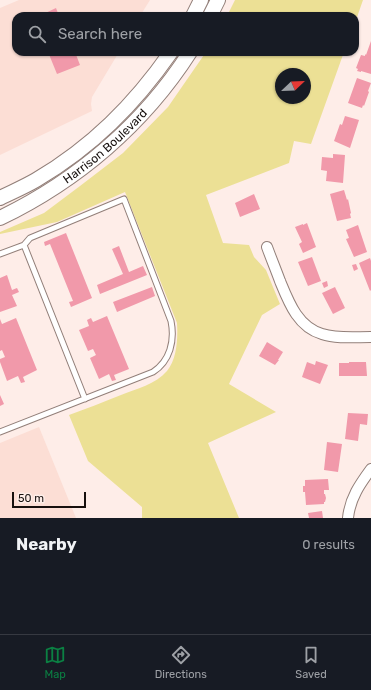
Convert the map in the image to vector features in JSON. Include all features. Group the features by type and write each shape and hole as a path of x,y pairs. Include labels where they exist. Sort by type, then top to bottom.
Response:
{"main road":[{"path":"195,12 201,0"},
{"path":"212,12 218,0"},
{"name":"Harrison Boulevard","path":"0,198 43,176 103,132 145,87 168,56"},
{"name":"Harrison Boulevard","path":"0,218 30,203 88,164 106,149 136,121 154,101 187,56"}],"street":[{"path":"267,247 287,299 300,320 314,331 323,335 371,337"},
{"path":"348,518 352,500 356,491 371,469"}],"lane":[{"path":"0,254 24,245 30,238 124,199 171,321 172,329 172,342 166,359 153,372 0,432"},
{"path":"24,245 85,398"}],"shaded area":[{"path":"19,0 150,0 142,12 12,12 12,56 117,56 92,97 92,111 0,155 0,8"},
{"path":"235,0 363,0 359,12 229,12"},
{"path":"203,56 343,56 311,144 294,141 289,163 206,195 223,243 249,245 254,257 266,270 280,304 262,315 229,384 276,412 208,443 239,518 142,518 142,507 88,461 69,415 152,383 162,376 173,361 175,354 177,342 177,323 125,192 57,222 0,234 0,232 44,213 123,153 168,107"},
{"path":"39,427 76,518 0,518 0,443"}],"building":[{"path":"56,8 58,12 48,12"},
{"path":"371,41 371,74 357,71 358,69 356,68 361,55 366,55"},
{"path":"50,56 77,56 80,65 57,74"},
{"path":"357,78 371,83 364,106 363,105 362,108 348,103"},
{"path":"345,116 359,120 350,148 334,141 340,124 342,125"},
{"path":"333,154 345,155 343,183 326,181 327,171 321,170 322,157 333,158"},
{"path":"344,190 347,200 348,199 351,218 337,221 330,194"},
{"path":"254,194 260,209 240,217 235,203"},
{"path":"307,223 316,247 303,253 299,244 302,242 295,227"},
{"path":"358,225 367,252 354,257 346,239 349,238 346,230"},
{"path":"66,233 92,298 71,307 69,302 73,301 50,244 45,246 44,242"},
{"path":"119,246 129,272 143,266 147,275 100,294 97,285 123,274 112,249"},
{"path":"312,257 321,281 308,286 298,262"},
{"path":"370,258 371,290 370,291 359,263"},
{"path":"356,264 358,269 354,271 352,265"},
{"path":"7,275 12,290 17,288 19,292 12,295 17,306 0,312 0,278"},
{"path":"327,281 328,286 324,288 322,283"},
{"path":"152,287 155,296 117,312 113,302"},
{"path":"335,287 345,308 333,314 322,293"},
{"path":"107,316 129,369 114,375 116,380 112,381 109,374 99,379 90,358 96,355 93,349 88,351 79,330 89,326 87,320 91,318 93,322"},
{"path":"16,318 37,370 23,377 25,382 21,383 18,376 7,381 0,362 0,359 5,357 2,350 0,351 0,319 2,324"},
{"path":"267,342 283,352 275,365 259,356"},
{"path":"316,361 328,365 320,384 302,377 307,362 315,365"},
{"path":"366,362 367,376 339,376 339,363"},
{"path":"0,395 4,404 0,406"},
{"path":"348,413 368,414 367,425 360,424 358,441 345,439"},
{"path":"327,442 342,444 338,472 324,470"},
{"path":"328,479 329,490 324,490 326,498 324,504 306,505 305,492 303,492 305,480"},
{"path":"322,511 323,518 309,518 308,513"}]}
